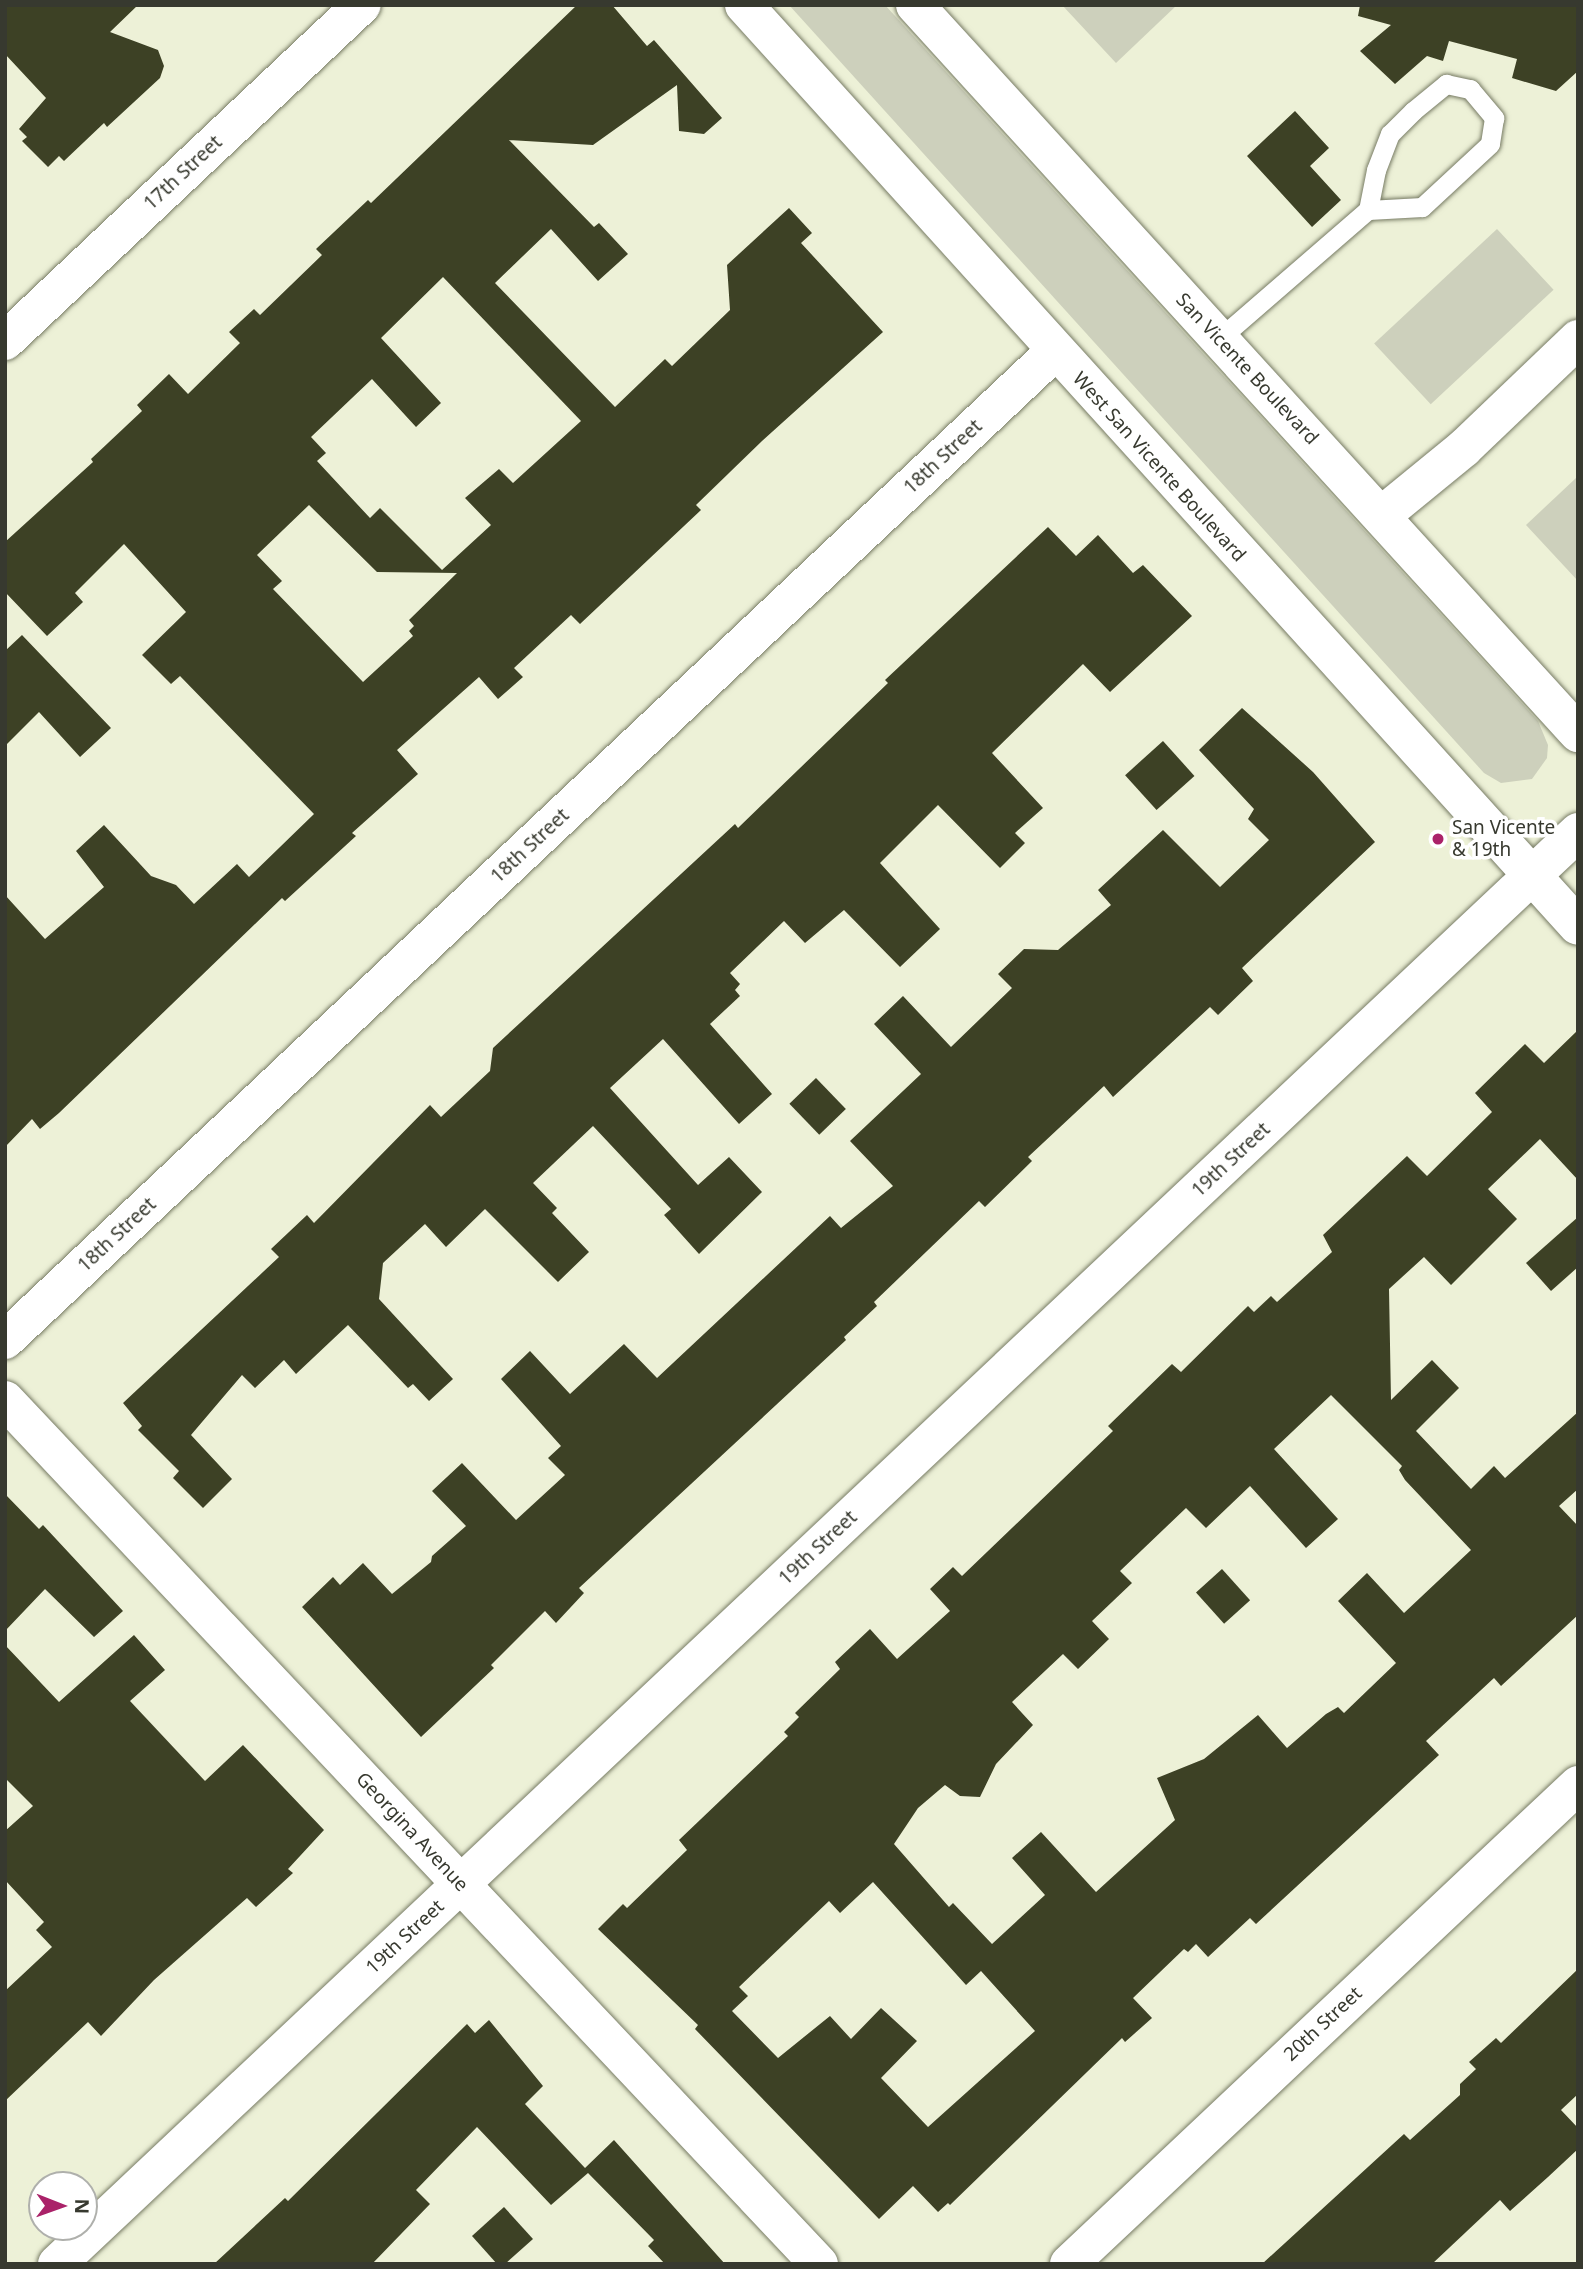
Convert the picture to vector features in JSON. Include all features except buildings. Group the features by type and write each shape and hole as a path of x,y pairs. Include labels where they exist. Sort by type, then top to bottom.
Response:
{"street":[{"name":"17th Street","path":"9,329 362,5"},
{"name":"West San Vicente Boulevard","path":"744,5 1054,352 1578,926"},
{"name":"San Vicente Boulevard","path":"915,5 1578,733"},
{"path":"1381,516 1464,448 1578,339"},
{"name":"18th Street","path":"5,1340 1054,352"},
{"name":"19th Street","path":"57,2264 1578,832"},
{"name":"Georgina Avenue","path":"5,1400 819,2264"},
{"name":"20th Street","path":"1069,2264 1578,1785"}],"lane":[{"path":"1220,338 1368,210 1376,170 1391,134 1446,84 1470,89 1494,118 1490,144 1422,208 1368,210"}],"green space":[{"path":"789,5 885,5 1538,721 1548,745 1547,758 1532,779 1501,783 1484,773"},
{"path":"1062,5 1177,5 1116,63"},
{"path":"1497,229 1554,290 1431,404 1374,344"},
{"path":"1576,478 1578,480 1578,581 1526,525"}],"place":[{"name":"San Vicente & 19th","path":"1438,839"}]}
